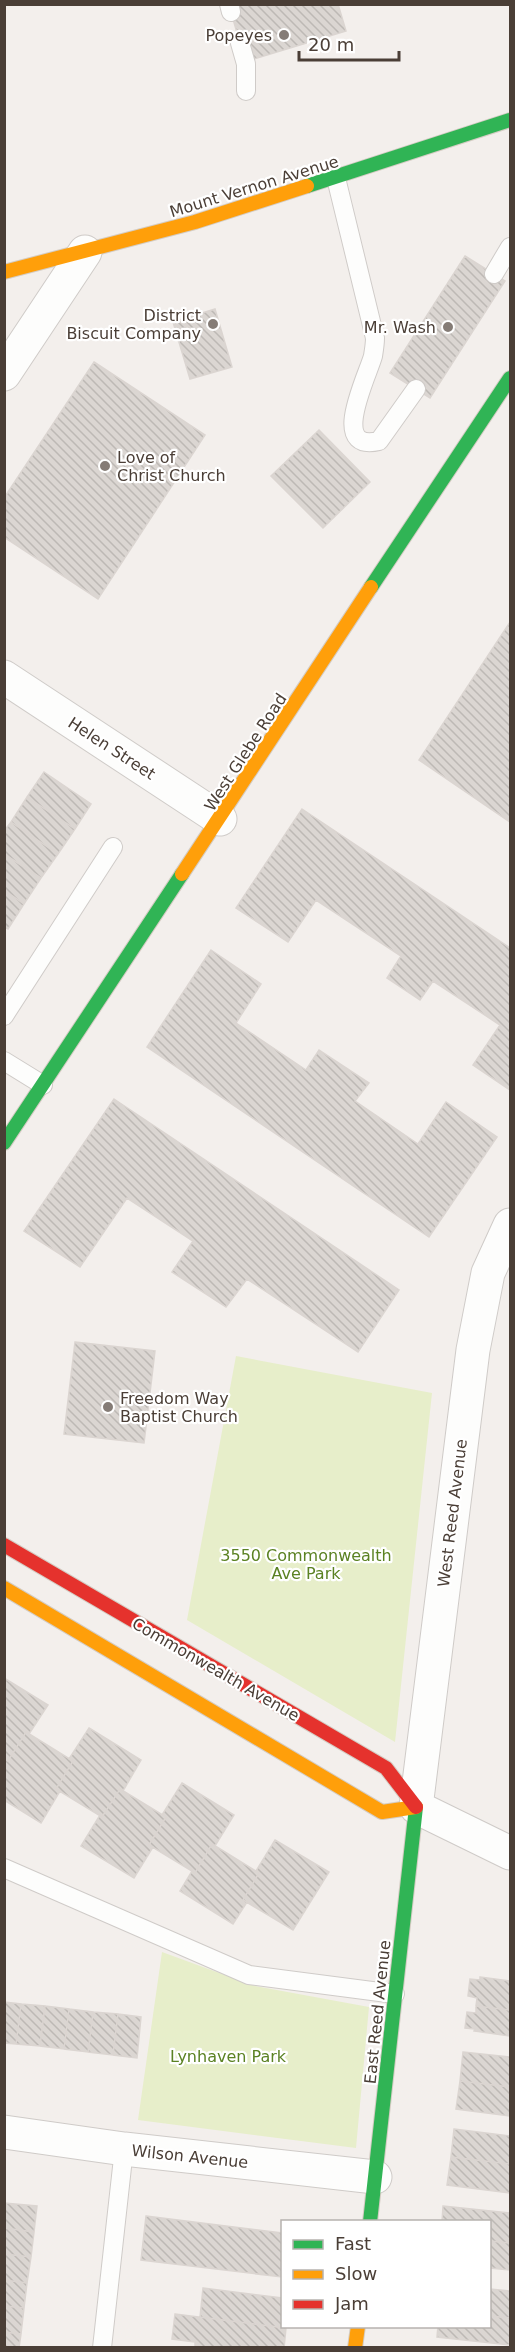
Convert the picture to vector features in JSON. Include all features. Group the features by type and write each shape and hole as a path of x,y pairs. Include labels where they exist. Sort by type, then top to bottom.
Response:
{"main road":[{"name":"Mount Vernon Avenue","path":"4,272 195,222 510,120"},
{"name":"West Glebe Road","path":"4,1143 510,378"},
{"name":"Commonwealth Avenue","path":"4,1545 386,1767 416,1807"},
{"path":"4,1588 382,1812 416,1807"},
{"name":"East Reed Avenue","path":"370,2220 416,1807"},
{"path":"355,2348 358,2328"}],"street":[{"path":"4,374 85,252"},
{"name":"Helen Street","path":"4,677 220,819"},
{"name":"West Reed Avenue","path":"416,1807 473,1350 488,1273 510,1225"},
{"name":"Commonwealth Avenue","path":"416,1807 510,1853"},
{"name":"Wilson Avenue","path":"4,2132 124,2149 375,2177"}],"lane":[{"path":"240,43 246,64 246,91"},
{"path":"336,178 375,338 373,355 352,417 354,430 361,440 370,443 379,441 416,389"},
{"path":"494,274 510,247"},
{"path":"4,1016 113,847"},
{"path":"4,1061 43,1085"},
{"path":"4,1869 249,1975 395,1994"},
{"path":"102,2348 124,2149"}],"green space":[{"name":"3550 Commonwealth Ave Park","path":"236,1356 432,1393 395,1742 187,1620"},
{"name":"Lynhaven Park","path":"162,1952 255,1986 369,2007 356,2148 138,2120"}],"building":[{"name":"Popeyes","path":"236,4 338,4 346,31 254,59 249,40 240,43 231,12"},
{"name":"Mr. Wash","path":"465,256 505,281 430,398 390,373"},
{"path":"215,309 232,367 190,379 173,322"},
{"name":"Love of Christ Church","path":"94,362 205,435 98,599 4,537 4,498"},
{"path":"319,430 370,482 323,528 271,476"},
{"path":"510,622 510,822 419,760"},
{"path":"44,772 91,804 75,829 27,797"},
{"path":"27,797 75,829 58,854 11,822"},
{"path":"302,809 510,948 510,1090 473,1065 500,1025 433,981 420,1000 387,978 401,956 316,900 288,942 236,908"},
{"path":"11,822 58,854 41,878 4,854 4,831"},
{"path":"4,854 41,878 24,904 4,890"},
{"path":"4,890 24,904 8,929 4,927"},
{"path":"211,950 261,984 236,1023 306,1070 319,1050 369,1083 355,1101 418,1144 446,1102 497,1137 429,1237 147,1047"},
{"path":"114,1099 399,1290 358,1352 247,1279 226,1307 172,1272 193,1241 127,1198 80,1267 24,1231"},
{"name":"Freedom Way Baptist Church","path":"75,1342 155,1351 144,1443 64,1434"},
{"path":"4,1678 48,1705 29,1734 26,1732 8,1761 4,1759"},
{"path":"89,1728 141,1760 123,1791 120,1789 102,1817 56,1789 73,1761 69,1759"},
{"path":"26,1732 73,1761 56,1789 60,1791 41,1823 4,1800 4,1762 8,1761"},
{"path":"182,1783 234,1815 215,1846 212,1844 195,1873 149,1845 166,1817 162,1815"},
{"path":"120,1789 166,1817 149,1845 153,1847 134,1878 81,1846 100,1815 102,1817"},
{"path":"275,1840 329,1872 293,1930 243,1900 259,1873 256,1871"},
{"path":"212,1844 259,1873 243,1900 247,1902 233,1924 180,1891 192,1871 195,1873"},
{"path":"480,1977 510,1981 510,2010 476,2006 477,1998 468,1996 470,1979 480,1980"},
{"path":"4,2002 21,2004 16,2044 4,2043"},
{"path":"21,2004 45,2006 40,2046 16,2044"},
{"path":"45,2006 69,2009 64,2049 40,2046"},
{"path":"476,2006 510,2010 510,2036 465,2028 467,2012 476,2013"},
{"path":"69,2009 93,2012 88,2052 64,2049"},
{"path":"93,2012 118,2014 113,2055 88,2052"},
{"path":"118,2014 141,2017 137,2058 113,2055"},
{"path":"463,2052 510,2057 510,2087 460,2081"},
{"path":"460,2081 510,2087 510,2116 456,2109"},
{"path":"454,2129 510,2136 510,2164 451,2157"},
{"path":"451,2157 510,2164 510,2193 447,2185"},
{"path":"4,2203 37,2206 34,2232 4,2228"},
{"path":"443,2206 510,2213 510,2243 491,2241 491,2220 442,2220"},
{"path":"146,2216 281,2233 281,2277 141,2260"},
{"path":"4,2228 34,2232 31,2257 4,2254"},
{"path":"491,2241 510,2243 510,2270 491,2268"},
{"path":"4,2254 31,2257 27,2283 4,2280"},
{"path":"4,2280 27,2283 24,2308 4,2306"},
{"path":"203,2288 281,2298 281,2327 200,2317"},
{"path":"491,2289 510,2291 510,2318 491,2316"},
{"path":"4,2306 24,2308 21,2334 4,2332"},
{"path":"175,2314 286,2328 284,2348 208,2348 195,2346 195,2342 172,2339"},
{"path":"491,2316 510,2318 510,2345 437,2337 438,2328 491,2328"},
{"path":"4,2332 21,2334 19,2348 4,2348"}],"traffic: fast":[{"path":"307,186 510,120"},
{"path":"371,587 510,378"},
{"path":"4,1143 182,874"},
{"path":"370,2220 416,1807"}],"traffic: slow":[{"path":"4,272 195,222 307,186"},
{"path":"182,874 371,587"},
{"path":"4,1588 382,1812 416,1807"},
{"path":"355,2348 358,2328"}],"traffic: jam":[{"path":"4,1545 386,1768 416,1807"}],"place":[{"name":"Popeyes","path":"284,35"},
{"name":"District Biscuit Company","path":"213,324"},
{"name":"Mr. Wash","path":"448,327"},
{"name":"Love of Christ Church","path":"105,466"},
{"name":"Freedom Way Baptist Church","path":"108,1407"}]}
